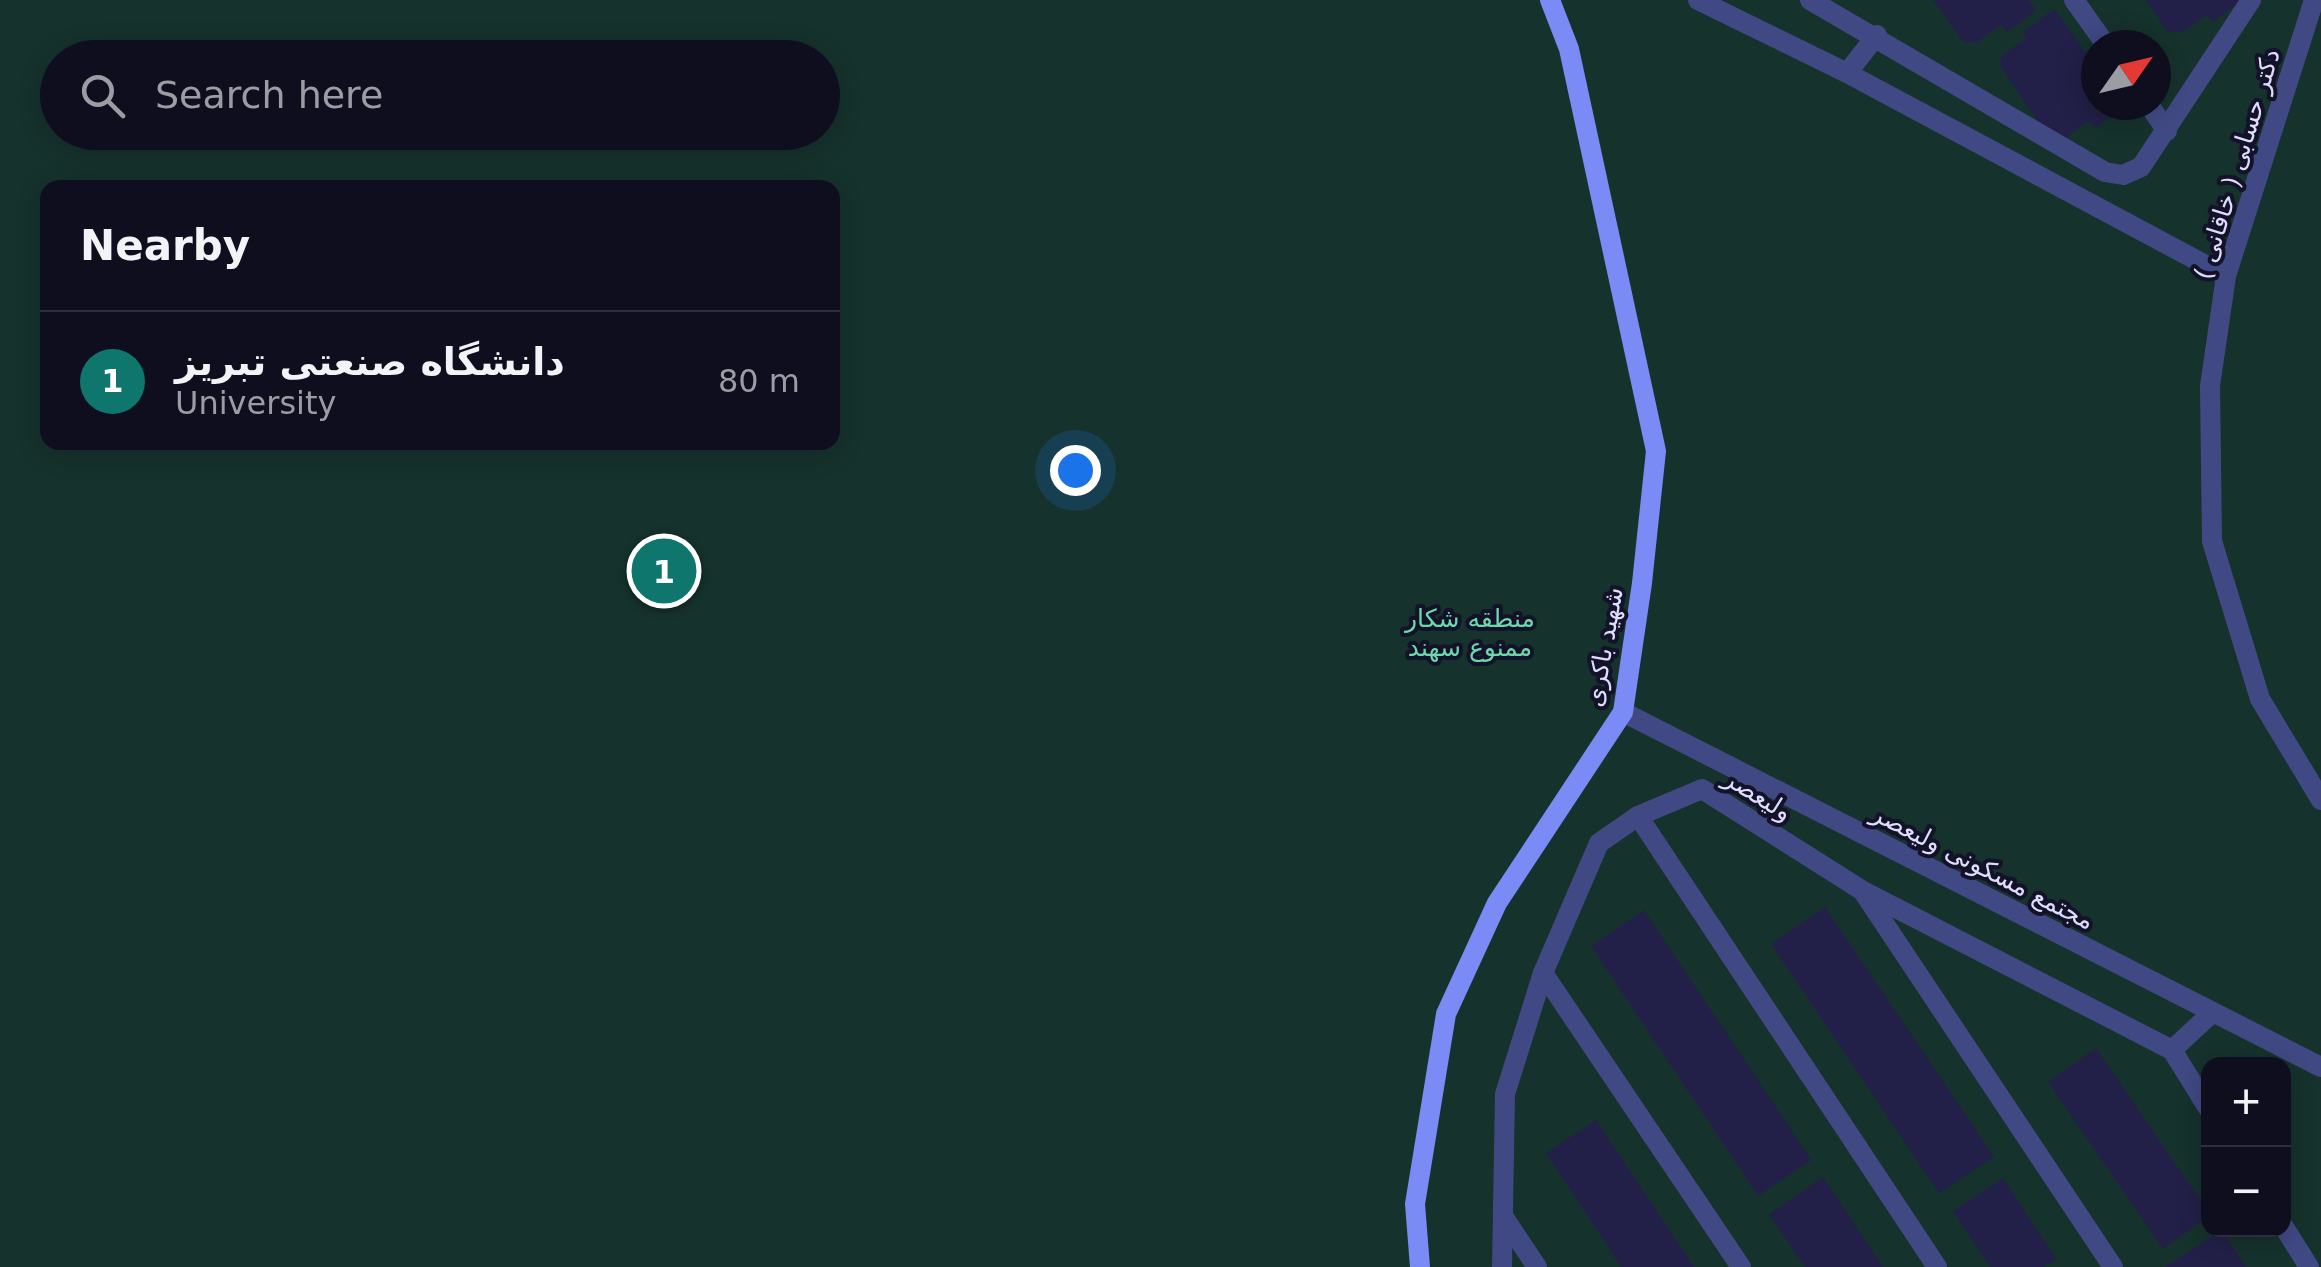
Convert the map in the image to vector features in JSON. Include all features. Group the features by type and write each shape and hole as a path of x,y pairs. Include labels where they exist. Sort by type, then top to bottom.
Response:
{"main road":[{"name":"شهید باکری","path":"1420,1267 1415,1204 1446,1014 1497,903 1623,712 1656,451 1569,49 1550,0"}],"street":[{"path":"1698,0 1847,73 2226,276"},
{"path":"1810,0 1877,35 2105,172 2123,174 2140,166 2167,130 2251,0"},
{"path":"1834,0 1846,20"},
{"path":"2074,0 2095,30"},
{"name":"دکتر حسابی ( خاقانی )","path":"2314,0 2226,276 2210,386 2212,541 2260,700 2321,800"},
{"path":"1847,73 1877,35"},
{"path":"2160,120 2167,130"},
{"name":"مجتمع مسکونی ولیعصر","path":"1623,712 2321,1067"},
{"name":"ولیعصر","path":"1502,1267 1506,1094 1543,974 1600,844 1638,816 1702,790 1863,891 2172,1050"},
{"path":"1638,816 1937,1267"},
{"path":"1863,891 2113,1267"},
{"path":"1543,974 1741,1267"},
{"path":"2201,1097 2172,1050 2213,1012"},
{"path":"1502,1214 1537,1267"},
{"path":"2290,1237 2308,1267"}],"green space":[{"name":"منطقه شکار ممنوع سهند","path":"0,0 2321,0 2321,1267 0,1267"}],"building":[{"path":"1933,0 2029,0 2036,11 2007,32 2001,25 1976,43 1963,42"},
{"path":"2146,0 2243,0 2213,22 2207,15 2182,32 2167,30"},
{"path":"2055,9 2081,46 2081,120 2106,120 2095,128 2089,121 2064,139 2050,139 2001,67 2001,56 2027,38 2022,32"},
{"path":"1825,907 1994,1157 1939,1193 1771,944"},
{"path":"1644,910 1811,1160 1758,1196 1591,946"},
{"path":"2096,1048 2201,1201 2201,1222 2163,1249 2048,1082"},
{"path":"1596,1120 1694,1267 1621,1267 1546,1153"},
{"path":"1823,1177 1883,1267 1805,1267 1769,1214"},
{"path":"2003,1178 2056,1259 2044,1267 1990,1267 1953,1211"},
{"path":"2211,1237 2227,1237 2246,1267 2165,1267"}],"place":[{"name":"دانشگاه صنعتی تبریز","path":"664,571"}]}
